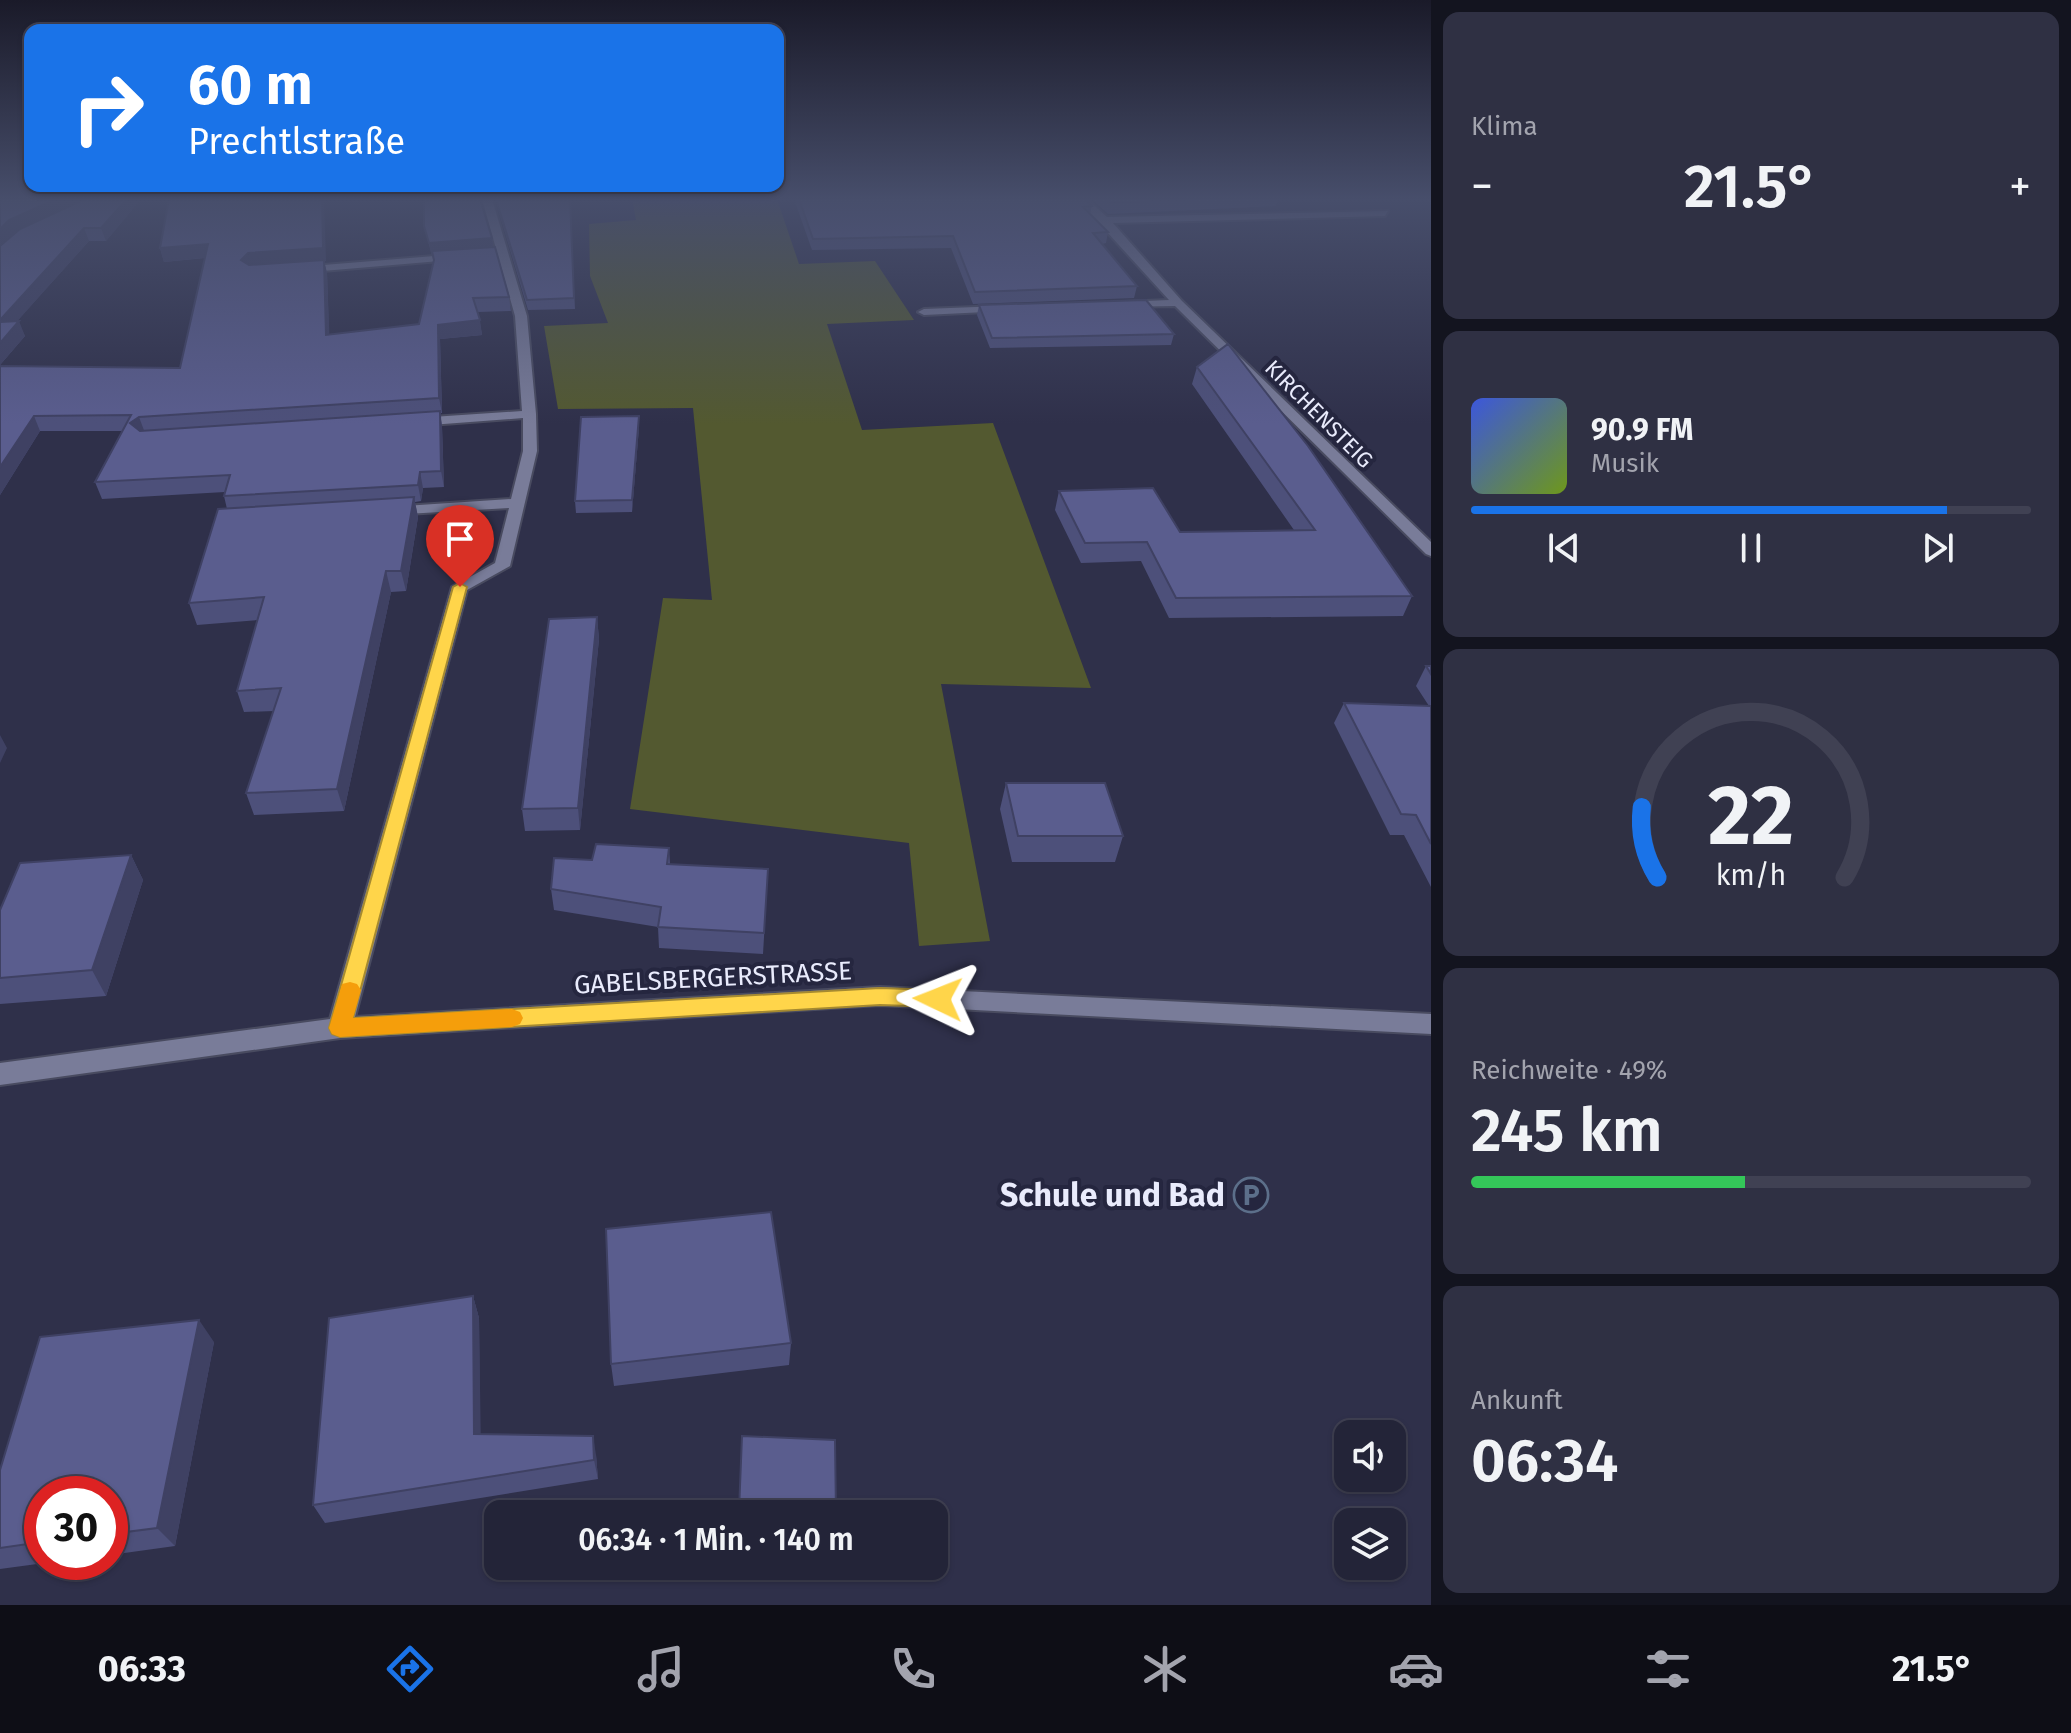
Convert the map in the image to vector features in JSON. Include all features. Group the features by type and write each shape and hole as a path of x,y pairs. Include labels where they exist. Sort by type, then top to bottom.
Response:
{"street":[{"path":"340,1028 460,587 502,566 530,451 521,316 509,274"},
{"name":"KIRCHENSTEIG","path":"1152,274 1178,303 1431,551"},
{"path":"1115,305 1178,303"},
{"path":"924,312 1019,308"},
{"path":"406,423 529,414"},
{"path":"373,512 516,503"},
{"name":"GABELSBERGERSTRASSE","path":"0,1074 340,1028 880,996 1431,1024"}],"green space":[{"path":"884,274 914,320 827,324 862,430 993,423 1091,688 941,684 990,941 919,946 909,843 630,809 663,598 712,600 693,408 558,409 544,326 608,323 590,276"}],"building":[{"path":"0,274 42,274 0,320"},
{"path":"201,274 324,274 326,335 419,324 431,274 503,274 509,297 473,298 480,320 438,325 439,398 139,417 130,423 140,431 440,411 441,471 420,472 418,485 224,496 230,475 95,482 131,415 34,416 0,467 0,366 180,368"},
{"path":"519,274 573,274 574,298 527,300"},
{"path":"968,274 1127,274 1137,286 975,292"},
{"path":"1146,300 1174,334 992,338 979,305"},
{"path":"19,321 0,343 0,322"},
{"path":"1228,344 1308,446 1412,596 1176,598 1147,542 1085,543 1059,491 1153,488 1180,532 1315,530 1197,367"},
{"path":"639,416 632,500 575,501 581,417"},
{"path":"414,497 401,571 386,571 337,789 246,793 281,688 237,691 264,597 189,603 218,509"},
{"path":"597,617 578,808 522,809 549,619"},
{"path":"1344,703 1431,706 1431,844 1416,815 1401,814"},
{"path":"1006,783 1105,783 1123,836 1018,836"},
{"path":"596,844 669,848 667,864 768,869 764,933 658,927 661,907 551,889 554,858 592,860"},
{"path":"131,855 92,970 0,978 0,910 20,863"},
{"path":"771,1212 791,1343 611,1364 606,1229"},
{"path":"473,1296 474,1434 593,1436 594,1460 313,1505 329,1318"},
{"path":"199,1320 157,1528 128,1532 128,1476 24,1476 24,1545 0,1548 0,1470 40,1337"},
{"path":"742,1436 835,1440 836,1500 739,1500"}],"slow traffic":[{"path":"350,990 340,1028 512,1018"}],"place":[{"name":"Schule und Bad","path":"1251,1195"}],"route":[{"path":"460,587 340,1028 880,996 938,999"}]}
